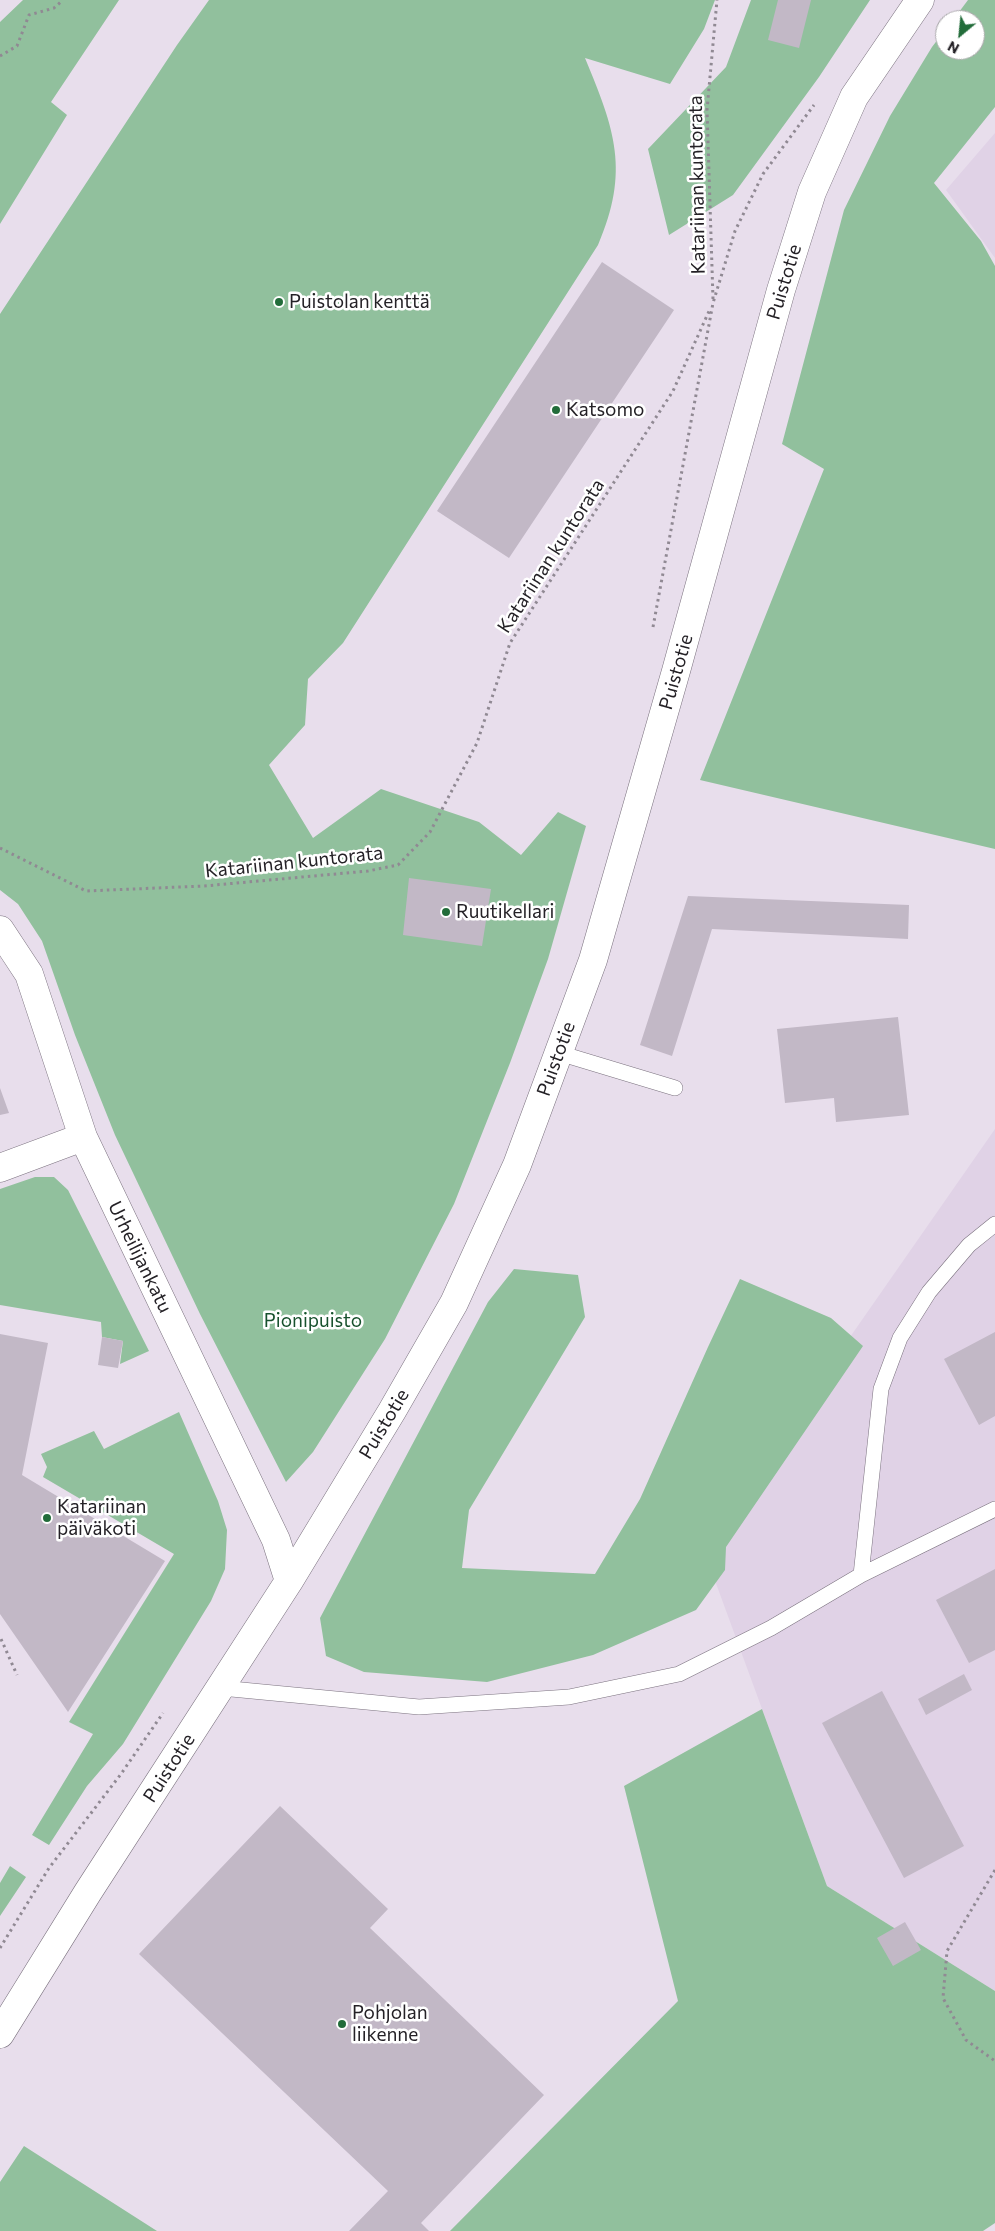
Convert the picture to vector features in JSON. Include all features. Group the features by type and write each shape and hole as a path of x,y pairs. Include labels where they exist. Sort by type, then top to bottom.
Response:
{"street":[{"name":"Puistotie","path":"0,2034 88,1892 289,1581 392,1412 454,1302 517,1165 596,950 676,671 781,290 812,192 854,97 920,0"},
{"name":"Urheilijankatu","path":"0,930 29,974 83,1137 276,1540 289,1581"},
{"path":"0,1168 83,1137"}],"lane":[{"path":"558,1052 675,1088"},
{"path":"861,1575 881,1389 900,1338 929,1292 969,1245 995,1224"},
{"path":"221,1688 419,1707 569,1697 679,1674 771,1628 861,1575 995,1509"}],"path":[{"path":"0,56 17,46 29,15 54,8 63,0"},
{"name":"Katariinan kuntorata","path":"0,848 86,891 204,886 368,871 398,865 430,832 477,743 510,643 673,391 713,303 707,110 717,0"},
{"path":"651,636 713,303 735,231 763,174 816,102"},
{"path":"1,1639 17,1675"},
{"path":"0,1948 49,1868 121,1774 164,1711"},
{"path":"995,1870 947,1951 944,1998 966,2040 995,2061"}],"shaded area":[{"path":"995,133 995,258 946,190"},
{"path":"995,1129 995,1991 827,1886 703,1548"}],"green space":[{"path":"23,0 119,0 51,102 67,115 0,224 0,22"},
{"name":"Pionipuisto","path":"209,0 715,0 704,29 670,84 585,58 604,107 615,151 614,195 608,219 598,245 343,643 308,679 305,725 269,765 313,838 381,789 479,822 521,855 558,812 586,826 548,959 510,1063 454,1204 385,1339 313,1452 286,1482 200,1314 115,1135 75,1035 42,941 18,904 0,890 0,314 177,45"},
{"path":"751,0 870,0 819,77 733,195 669,235 648,149 726,67"},
{"path":"968,0 995,0 995,107 934,183 981,241 995,266 995,849 700,780 824,469 782,444 844,210 890,116 935,43 935,60 985,60 985,10 960,10"},
{"path":"35,1177 54,1177 68,1190 149,1351 120,1364 123,1341 102,1337 101,1322 0,1305 0,1189"},
{"path":"514,1269 578,1275 585,1317 469,1510 462,1568 595,1574 640,1499 740,1279 831,1318 863,1346 726,1547 725,1570 696,1610 593,1655 487,1682 364,1672 326,1656 320,1618 488,1302"},
{"path":"179,1412 218,1501 227,1530 225,1569 211,1601 123,1744 87,1786 49,1845 32,1835 93,1734 69,1722 174,1554 43,1477 47,1467 41,1454 94,1431 104,1449"},
{"path":"762,1709 827,1886 995,1991 995,2223 983,2231 450,2231 678,2001 624,1786"},
{"path":"10,1866 26,1877 0,1916 0,1883"},
{"path":"24,2146 157,2231 0,2231 0,2182"}],"building":[{"path":"778,0 811,0 799,48 768,40"},
{"name":"Katsomo","path":"602,262 674,310 509,558 437,511"},
{"name":"Ruutikellari","path":"409,878 491,889 482,946 403,935"},
{"path":"688,896 909,905 908,939 712,929 672,1056 640,1045"},
{"path":"898,1017 909,1115 836,1122 834,1098 785,1103 777,1029"},
{"path":"0,1088 9,1113 0,1115"},
{"path":"995,1332 995,1416 979,1425 944,1359"},
{"name":"Katariinan päiväkoti","path":"0,1334 48,1343 22,1475 165,1561 68,1712 0,1614"},
{"path":"102,1337 123,1341 118,1368 98,1365"},
{"path":"995,1569 995,1650 969,1663 936,1600"},
{"path":"964,1674 972,1690 926,1715 918,1699"},
{"path":"882,1691 964,1846 904,1878 822,1723"},
{"name":"Pohjolan liikenne","path":"280,1806 388,1909 370,1928 544,2095 421,2223 429,2231 349,2231 388,2191 139,1954"},
{"path":"905,1922 921,1950 893,1966 877,1938"}],"place":[{"name":"Puistolan kenttä","path":"279,302"},
{"name":"Katsomo","path":"556,410"},
{"name":"Ruutikellari","path":"446,912"},
{"name":"Katariinan päiväkoti","path":"47,1518"},
{"name":"Pohjolan liikenne","path":"342,2024"}]}
